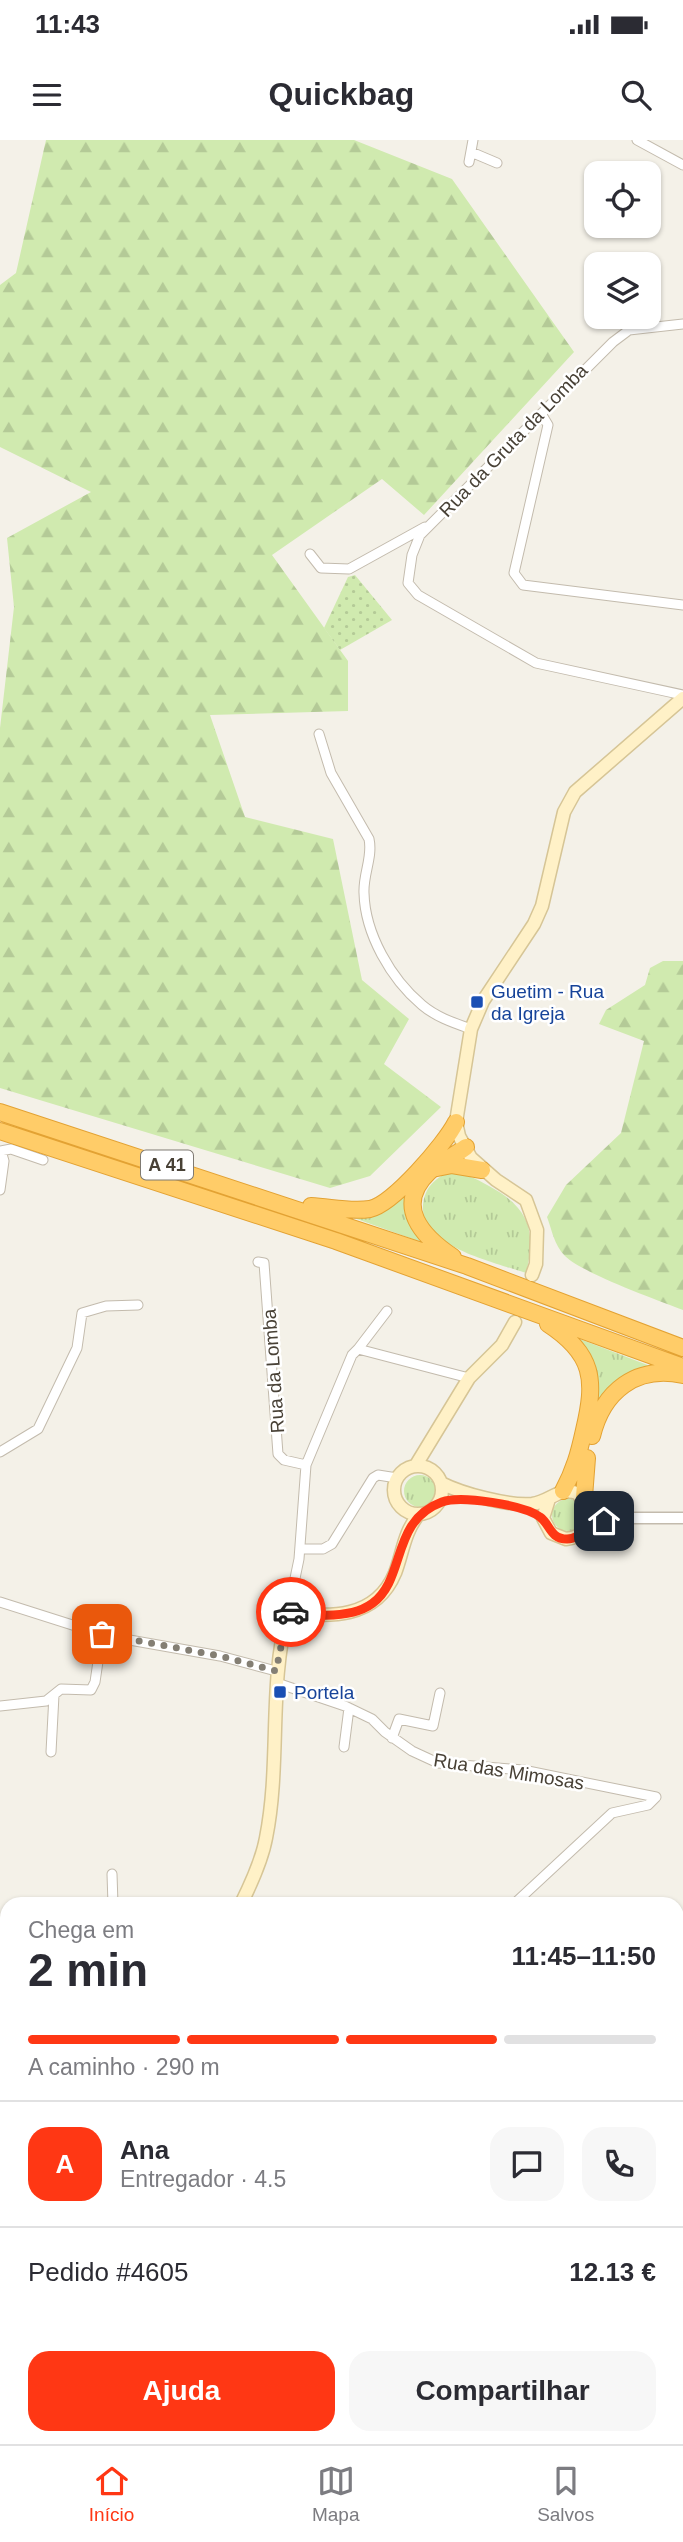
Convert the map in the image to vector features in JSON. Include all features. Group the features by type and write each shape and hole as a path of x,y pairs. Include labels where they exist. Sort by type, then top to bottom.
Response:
{"highway":[{"name":"A 41","path":"0,1112 467,1266 683,1348"},
{"path":"456,1122 415,1195 414,1218 426,1238 467,1266"},
{"name":"A 41","path":"0,1131 319,1235 683,1367"},
{"path":"287,1205 348,1211 373,1208 401,1191 432,1163 441,1151 466,1147"},
{"path":"432,1163 482,1170"},
{"path":"528,1311 575,1344 591,1377 591,1403 575,1470 556,1495"},
{"path":"587,1503 583,1472 593,1431 610,1395 620,1385 642,1375 671,1372 683,1375"}],"main road":[{"path":"532,1275 538,1245 537,1230 526,1199 482,1170 466,1147 456,1122 471,1029 483,1001 534,924 542,906 564,811 575,792 683,697"},
{"path":"463,1075 466,1147"},
{"path":"407,1532 402,1508 394,1491 397,1478 408,1467 416,1465 469,1378 502,1345 514,1322"},
{"path":"438,1503 439,1429"},
{"path":"244,1897 266,1841 277,1677 288,1612 336,1616 352,1613 378,1599 395,1573 407,1532 419,1514 438,1503 465,1499 527,1511 543,1518 546,1526 558,1537 574,1538 587,1528 587,1503 556,1495 522,1504 462,1492 416,1465"},
{"path":"543,1518 556,1495"},
{"path":"402,1508 419,1514"}],"street":[{"path":"469,162 473,140"},
{"path":"637,140 683,165"},
{"path":"471,152 497,163"},
{"name":"Rua da Gruta da Lomba","path":"310,554 321,568 349,569 430,525 542,415 586,365 629,330 683,324"},
{"path":"542,415 548,425 514,573 523,585 683,605"},
{"path":"430,525 420,535 412,555 408,583 418,594 536,663 663,688 683,697"},
{"path":"319,734 331,773 369,839 371,848 363,893 370,929 386,961 422,1006 445,1020 471,1029"},
{"path":"0,1190 4,1161 0,1151 11,1149 43,1160"},
{"name":"Rua da Lomba","path":"258,1262 264,1263 278,1454 284,1460 306,1465"},
{"path":"0,1452 38,1429 76,1348 82,1314 106,1306 138,1305"},
{"path":"288,1612 300,1549 306,1465 352,1355 387,1311"},
{"path":"358,1349 469,1378"},
{"path":"300,1549 323,1549 332,1544 373,1478 378,1475 397,1478"},
{"path":"587,1503 620,1518"},
{"path":"587,1528 620,1518 683,1518"},
{"name":"Rua das Mimosas","path":"0,1602 102,1634 220,1656 349,1707 372,1719 392,1738 412,1751 438,1763 523,1770 656,1797 648,1805 612,1812 521,1897"},
{"path":"0,1706 46,1701 61,1689 91,1690 95,1682 102,1634"},
{"name":"Rua das Mimosas","path":"392,1738 399,1719 433,1726 440,1693"},
{"path":"51,1752 54,1695"},
{"path":"344,1747 349,1707"},
{"path":"112,1874 113,1897"}],"green space":[{"path":"46,140 354,140 452,179 574,352 424,515 382,479 272,555 348,661 348,711 210,715 245,817 333,839 362,980 409,1019 384,1064 441,1107 370,1176 330,1188 0,1088 0,728 14,607 7,538 91,492 0,447 0,285 16,273"},
{"path":"355,575 392,620 340,650 324,628 348,577"},
{"path":"663,961 683,961 683,1310 621,1286 574,1263 558,1247 547,1217 566,1185 621,1133 644,1041 599,1024 606,1010 645,985 650,968"},
{"path":"448,1172 484,1183 513,1202 521,1211 529,1232 530,1244 526,1273 462,1251 433,1232 425,1220 424,1199 431,1185"},
{"path":"407,1194 417,1234 424,1243 354,1218 388,1209"},
{"path":"577,1338 658,1369 597,1406"},
{"path":"420,1475 431,1480 436,1491 431,1502 420,1507 409,1502 404,1491 409,1480"},
{"path":"568,1499 579,1504 584,1515 579,1526 568,1531 557,1526 552,1515 557,1504"}],"way so far":[{"path":"102,1634 220,1656 276,1671 282,1635 288,1612 291,1612"}],"place":[{"name":"Guetim - Rua da Igreja","path":"477,1002"},
{"name":"Portela","path":"280,1692"}],"route":[{"path":"291,1612 321,1617 336,1616 352,1613 378,1599 395,1573 407,1532 419,1514 427,1512 438,1503 465,1499 527,1511 543,1518 551,1533 566,1539 574,1538 587,1528 604,1521"}]}
